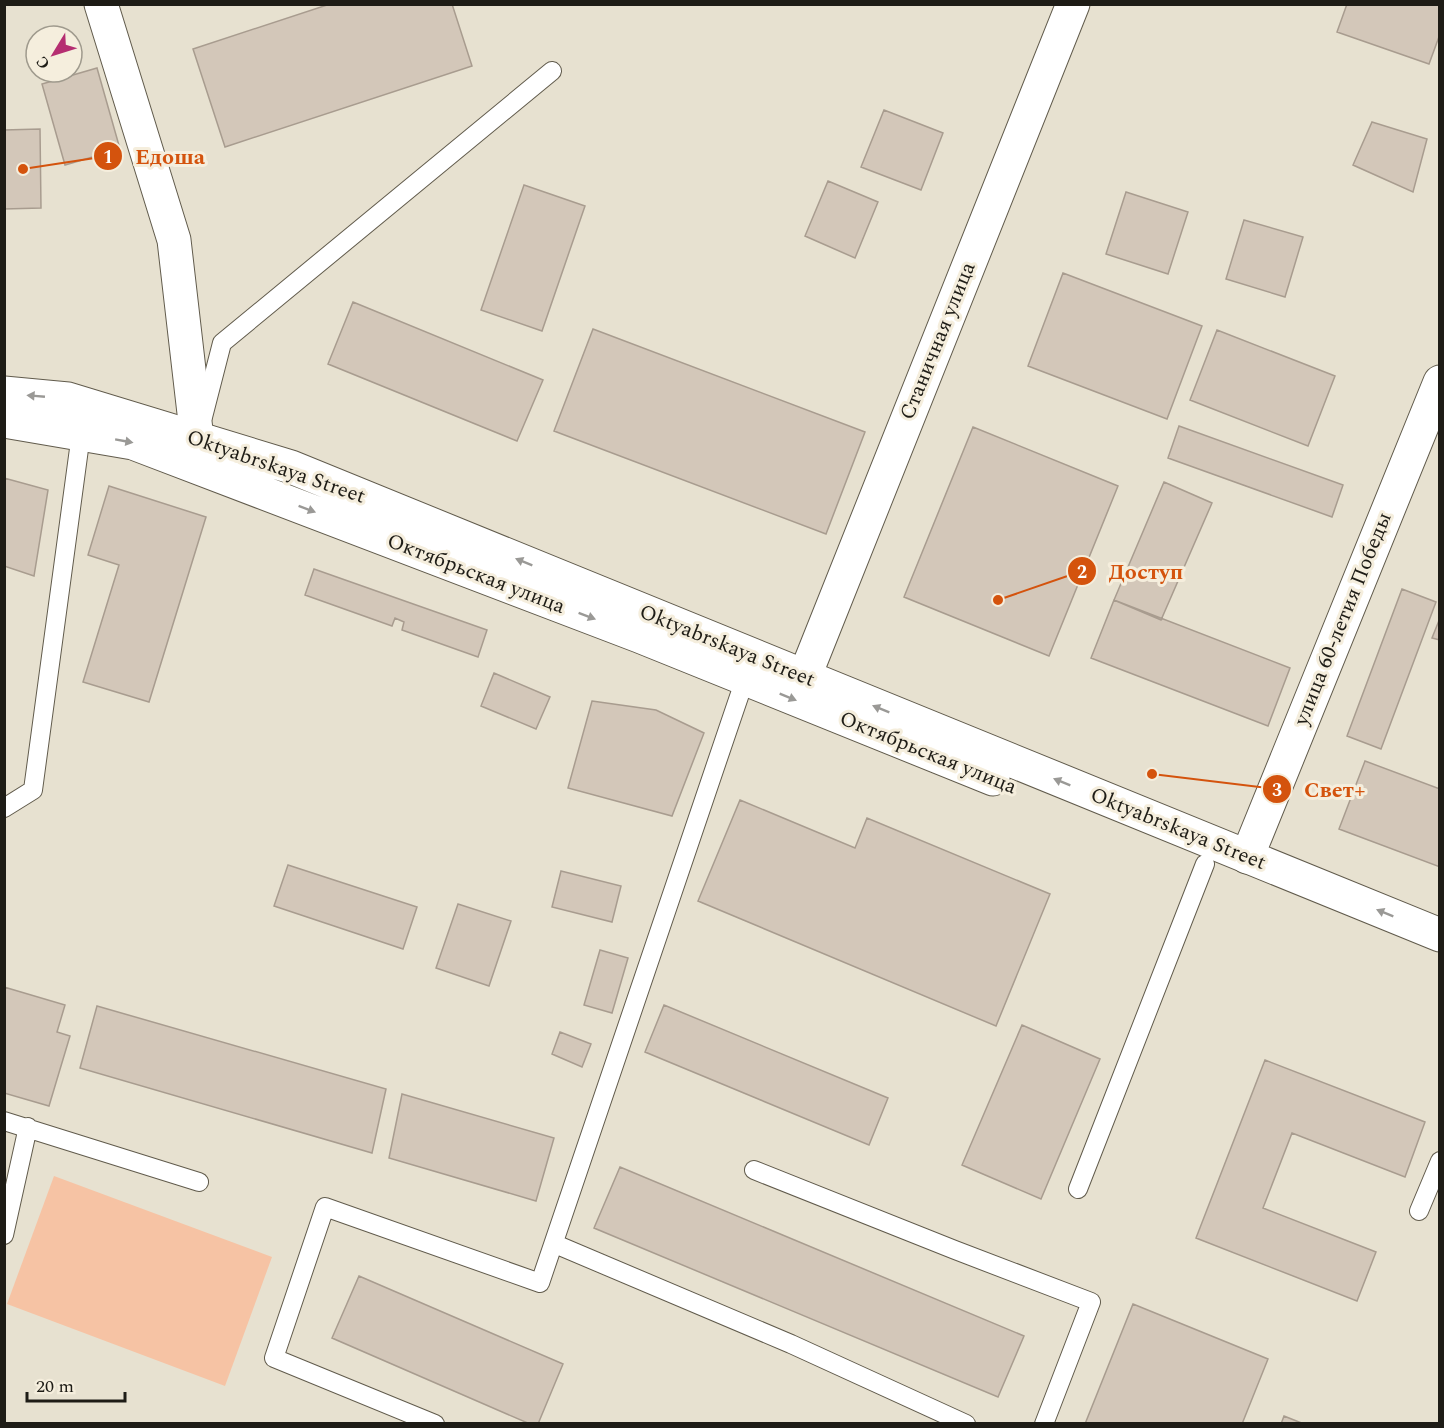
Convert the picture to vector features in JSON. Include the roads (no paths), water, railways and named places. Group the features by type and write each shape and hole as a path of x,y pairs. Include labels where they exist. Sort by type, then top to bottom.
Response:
{"main road":[{"path":"101,4 174,240 197,439"},
{"name":"Станичная улица","path":"804,678 1073,4"},
{"name":"улица 60-летия Победы","path":"1247,857 1440,382"},
{"name":"Oktyabrskaya Street","path":"4,393 68,399 291,467 804,678 1440,935"},
{"name":"Октябрьская улица","path":"4,421 133,443 639,636 1440,959"}],"lane":[{"path":"197,439 222,343 552,71"},
{"path":"4,808 33,790 81,434"},
{"path":"435,1424 274,1358 324,1208 540,1283 744,679"},
{"path":"1078,1189 1205,864"},
{"path":"4,1121 199,1182"},
{"path":"4,1235 28,1128"},
{"path":"1419,1211 1440,1161"},
{"path":"754,1170 1091,1302 1044,1424"},
{"path":"555,1244 792,1344 966,1424"}],"place":[{"name":"Едоша","path":"23,169"},
{"name":"Доступ","path":"998,600"},
{"name":"Свет+","path":"1152,774"}]}
